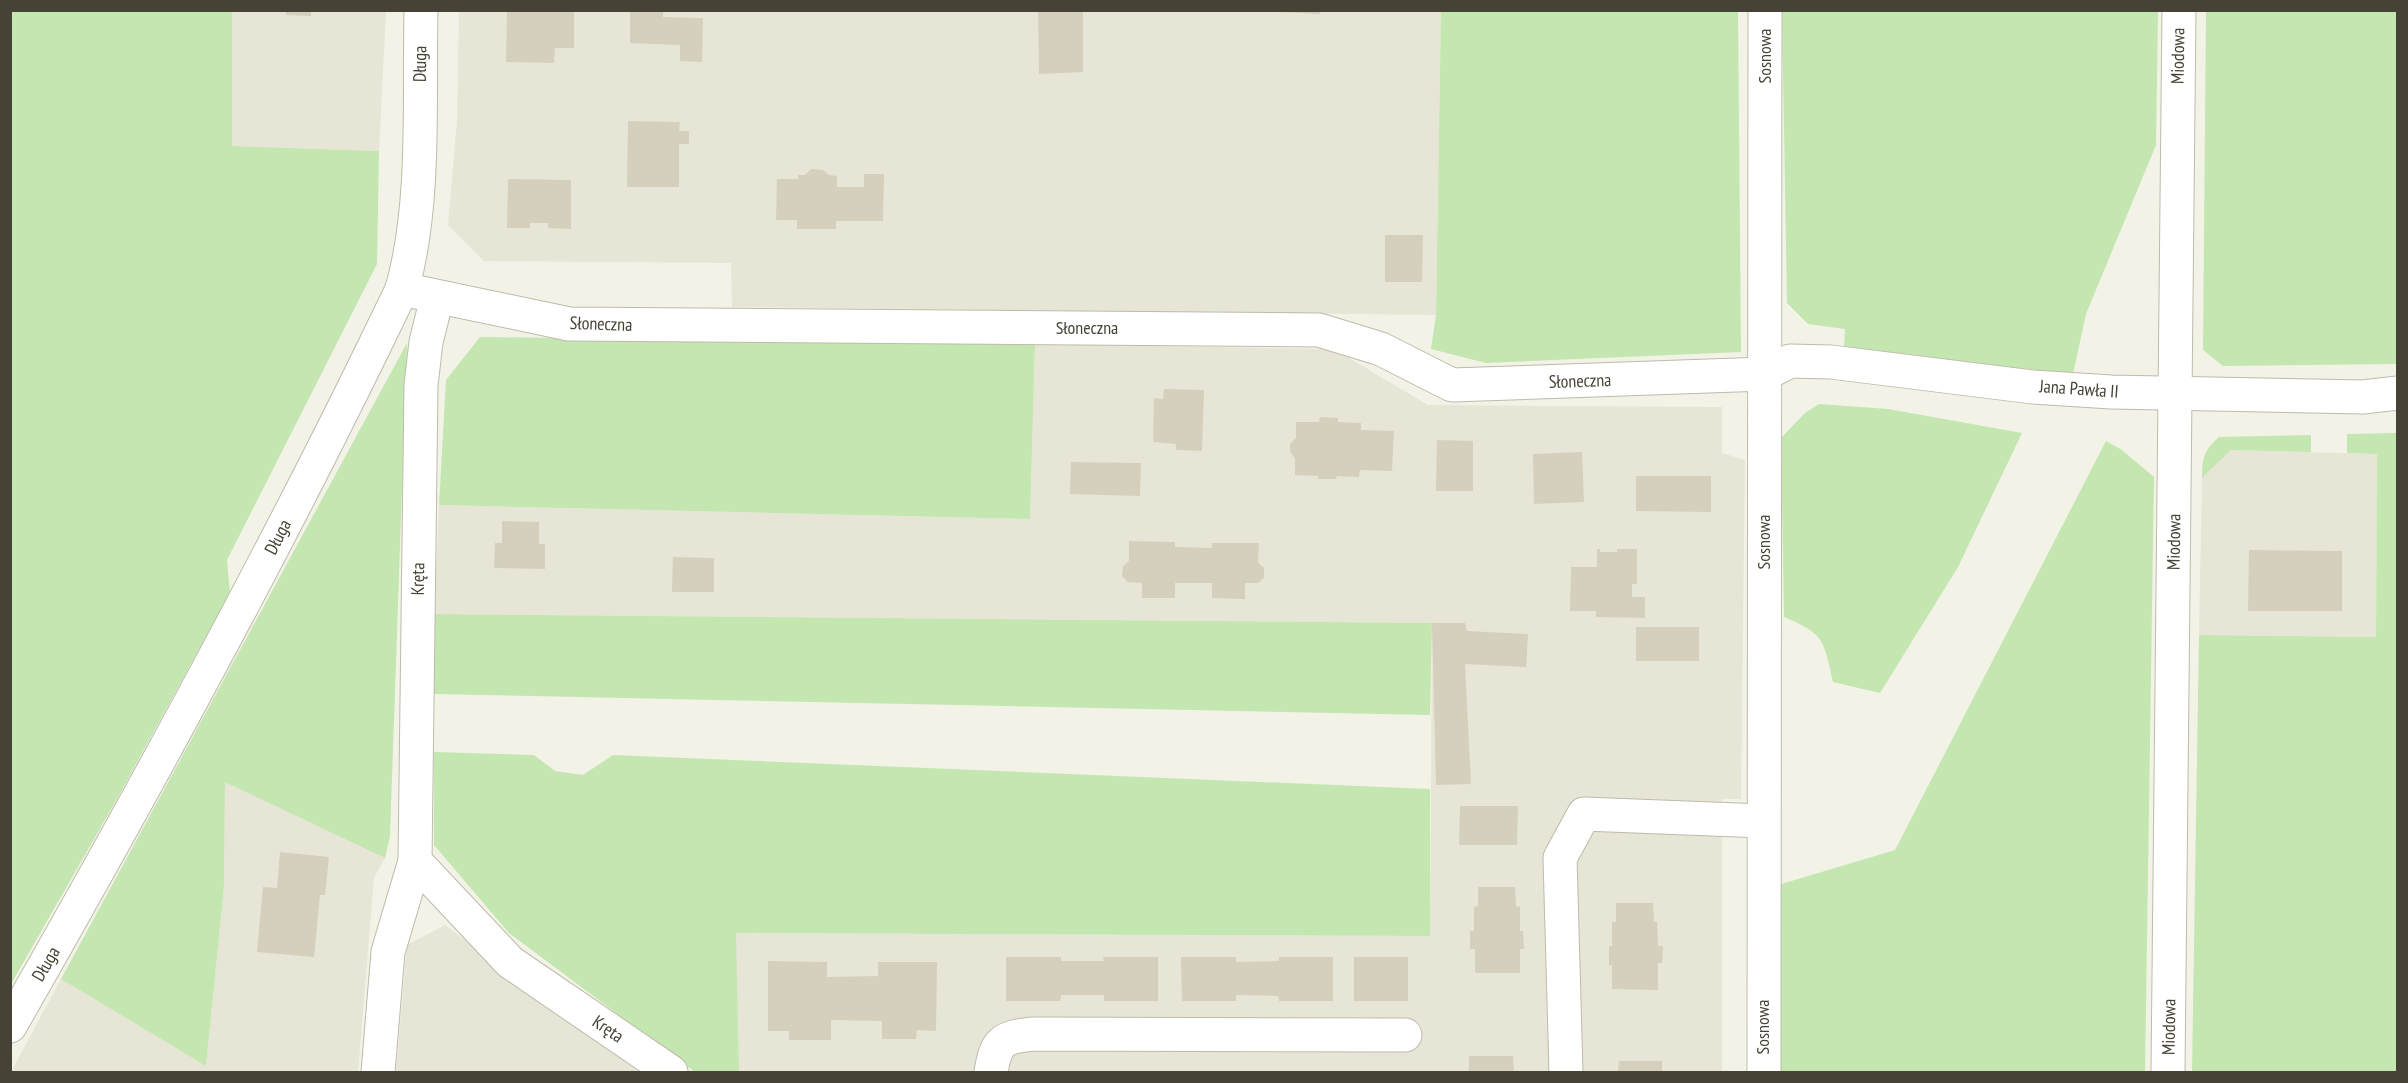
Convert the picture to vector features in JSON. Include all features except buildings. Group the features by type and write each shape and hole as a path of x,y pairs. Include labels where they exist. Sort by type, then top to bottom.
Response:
{"street":[{"name":"Długa","path":"10,1026 124,827 266,561 402,289 411,256 417,190 422,10"},
{"name":"Sosnowa","path":"1764,1072 1766,10"},
{"name":"Miodowa","path":"2168,1072 2178,10"},
{"name":"Słoneczna","path":"402,289 569,324 1319,330 1381,350 1452,385 1765,374"},
{"name":"Kręta","path":"378,1072 388,952 415,861 421,384 426,342 437,298"},
{"name":"Jana Pawła II","path":"1765,374 1790,361 1831,362 2033,387 2112,392 2363,397 2397,393"},
{"path":"1566,1072 1560,858 1584,814 1763,821"},
{"name":"Kręta","path":"415,861 510,962 672,1072"},
{"path":"991,1072 994,1054 999,1044 1004,1040 1033,1034 1405,1035"}],"shaded area":[{"path":"232,11 386,11 379,151 232,146"},
{"path":"459,11 1441,11 1436,315 732,307 731,263 484,261 448,225 457,120"},
{"path":"1035,344 1334,349 1428,405 1722,407 1722,453 1745,460 1741,799 1722,799 1722,1072 739,1072 735,933 1430,936 1432,623 434,614 439,505 1030,519"},
{"path":"2231,450 2377,454 2376,637 2199,635 2202,478"},
{"path":"225,781 385,858 374,878 358,1072 11,1072 61,979 206,1066 224,887"},
{"path":"445,925 639,1072 396,1072 407,945"}],"green space":[{"path":"10,11 232,11 232,146 379,151 377,264 227,560 230,593 113,806 11,984"},
{"path":"1441,11 1738,11 1741,352 1486,363 1431,349 1436,315"},
{"path":"1782,11 2158,11 2156,145 2086,314 2073,374 1844,348 1845,329 1808,324 1787,303"},
{"path":"2206,11 2397,11 2397,364 2223,366 2203,350"},
{"path":"480,337 1035,344 1030,519 439,505 446,380"},
{"path":"407,343 390,836 385,858 225,782 224,887 206,1066 61,979"},
{"path":"1819,404 1888,409 2022,433 1958,567 1880,693 1833,682 1824,648 1815,634 1784,617 1781,438 1805,413"},
{"path":"2397,433 2397,1072 2192,1072 2199,635 2376,637 2377,454 2347,453 2347,434"},
{"path":"2311,435 2311,452 2231,450 2202,478 2205,455 2219,437"},
{"path":"2106,441 2122,450 2154,477 2145,1072 1778,1072 1778,885 1895,850"},
{"path":"434,614 1432,623 1430,715 434,694"},
{"path":"434,752 534,755 555,771 583,775 613,755 1430,789 1430,936 736,933 739,1072 695,1072 509,933 434,845"}]}
